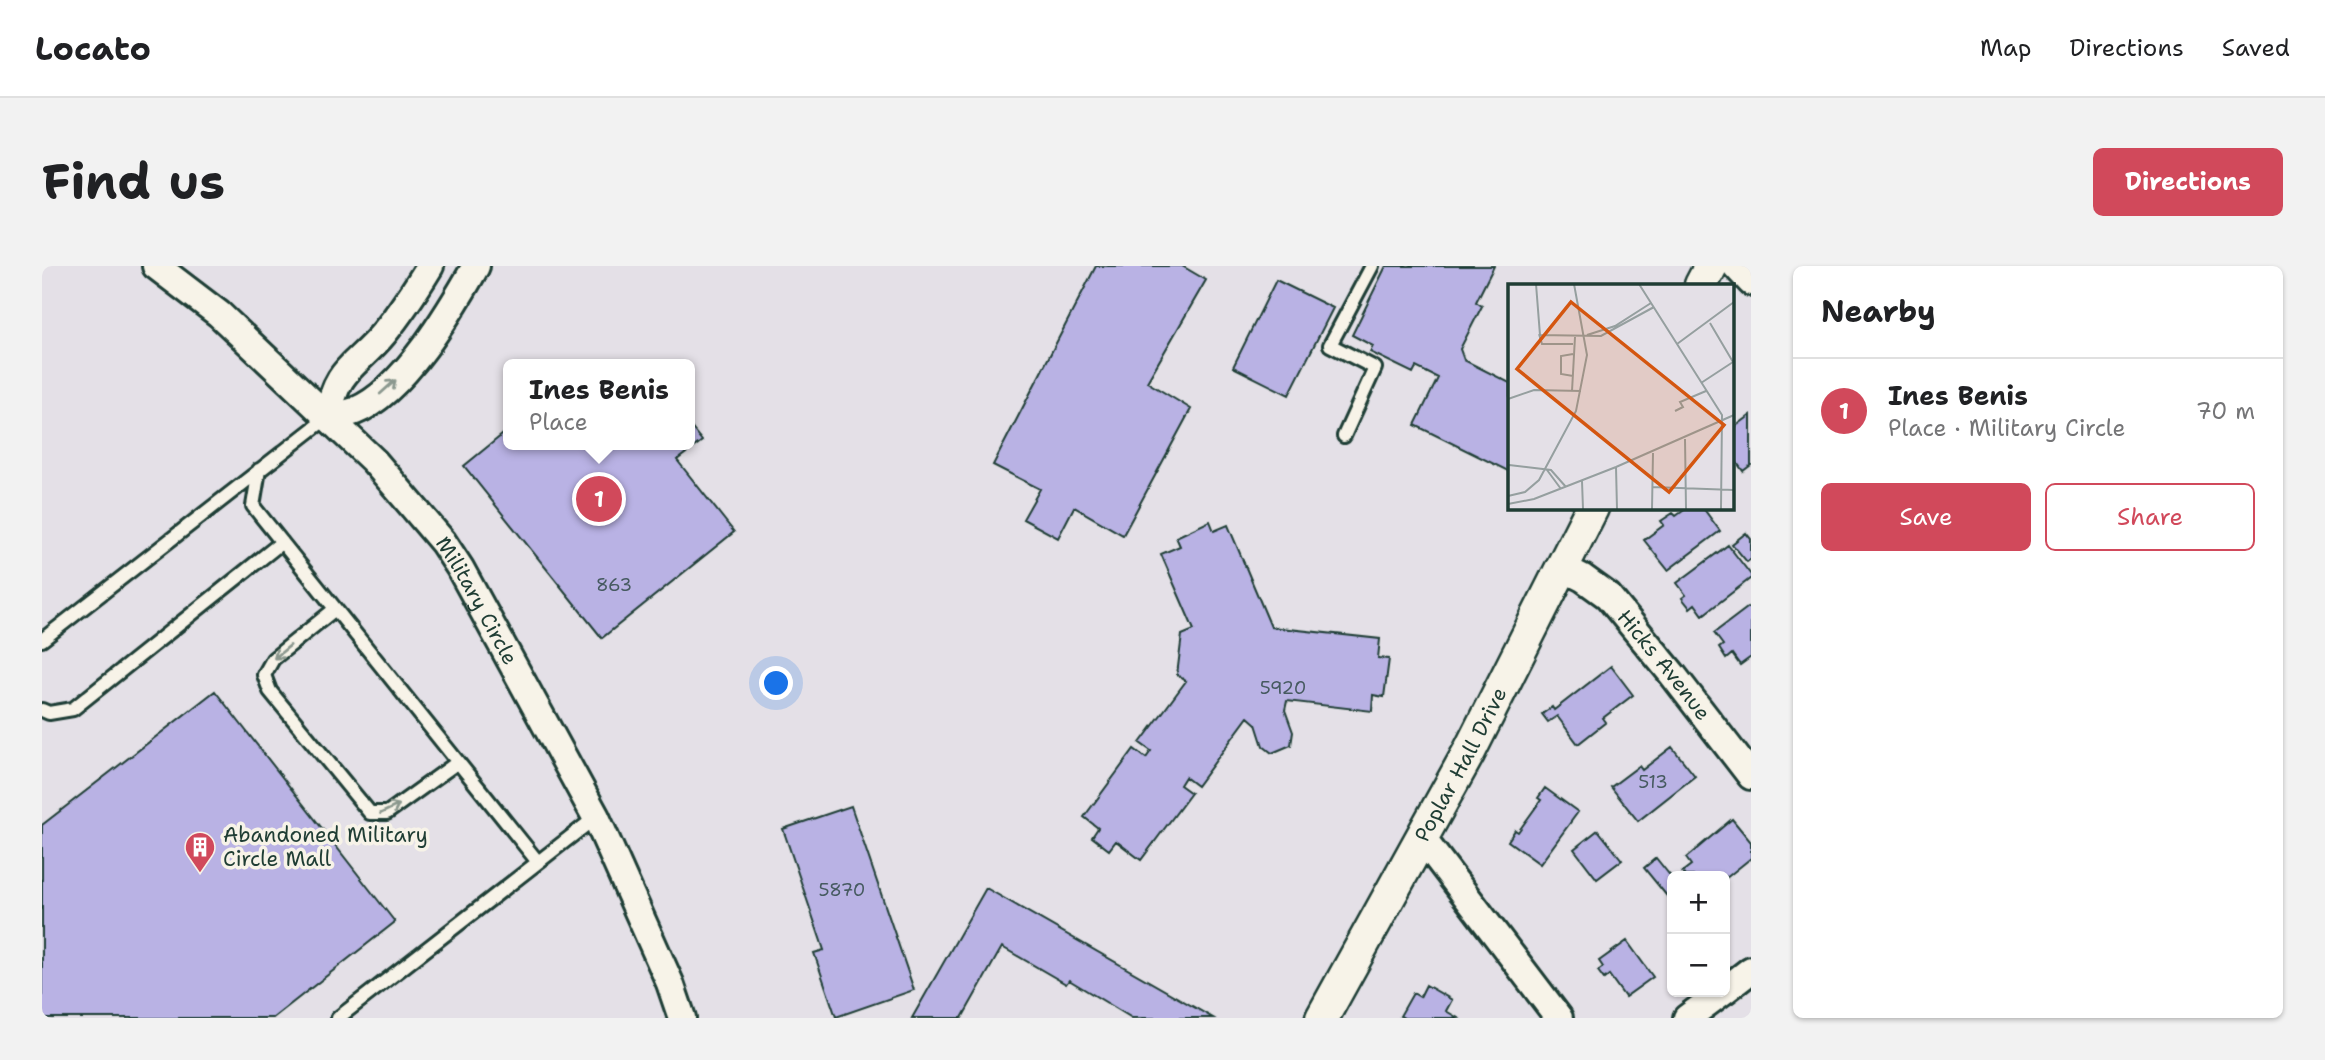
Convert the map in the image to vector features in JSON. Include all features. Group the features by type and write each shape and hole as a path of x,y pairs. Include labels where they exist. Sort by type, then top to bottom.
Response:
{"street":[{"name":"Military Circle","path":"156,266 219,314 374,461 443,542 551,731 596,817 670,983 682,1018"},
{"path":"430,266 381,337 341,376 332,395 328,417 355,411 395,382 430,339 476,266"},
{"path":"1702,284 1711,266"},
{"path":"1736,266 1751,282"},
{"name":"Poplar Hall Drive","path":"1322,1018 1469,752 1592,509"},
{"name":"Hicks Avenue","path":"1563,568 1608,596 1751,776"},
{"path":"1422,838 1559,1018"},
{"path":"1730,986 1751,970"},
{"path":"1687,1018 1716,997"}],"lane":[{"path":"1344,436 1375,368 1330,345 1372,266"},
{"path":"42,640 328,417"},
{"path":"259,470 253,506 538,862"},
{"path":"42,710 49,713 73,709 282,542"},
{"path":"335,609 273,659 264,675 270,691 356,798 370,813 387,813 458,762"},
{"path":"338,1018 596,817"}],"building":[{"path":"1096,266 1182,266 1206,280 1147,382 1191,409 1123,535 1074,507 1058,538 1023,519 1040,489 993,465"},
{"path":"1386,266 1494,266 1476,302 1482,306 1460,349 1464,360 1508,382 1508,471 1415,425 1438,378 1416,367 1413,373 1370,352 1373,346 1352,335"},
{"path":"1276,280 1333,308 1289,395 1233,367"},
{"path":"1751,415 1751,465 1743,471 1734,459 1734,428"},
{"path":"695,432 702,441 695,446"},
{"path":"503,434 503,450 690,450 677,460 734,532 602,638 464,466"},
{"path":"1686,509 1704,509 1720,531 1668,570 1644,540 1664,525 1661,521 1673,513 1676,516"},
{"path":"1210,521 1214,531 1228,525 1271,627 1380,639 1378,658 1389,659 1384,697 1373,695 1372,711 1287,701 1285,710 1293,732 1291,745 1272,753 1263,746 1256,724 1248,717 1197,786 1185,777 1180,785 1191,793 1141,860 1116,841 1109,850 1092,837 1098,828 1084,817 1134,749 1146,758 1151,751 1140,743 1186,681 1177,675 1182,635 1194,630 1161,554 1180,546 1176,537"},
{"path":"1746,533 1751,539 1751,559 1747,562 1732,544"},
{"path":"1728,545 1751,578 1703,615 1695,604 1690,608 1682,598 1686,595 1677,583"},
{"path":"1751,605 1751,657 1740,665 1732,654 1726,659 1719,648 1723,645 1714,633"},
{"path":"1611,666 1633,695 1603,718 1606,722 1578,744 1557,716 1548,722 1542,714 1552,707 1554,710"},
{"name":"Abandoned Military Circle Mall","path":"215,691 395,922 273,1018 42,1018 42,825"},
{"path":"1672,747 1695,776 1638,821 1611,787 1639,766 1642,770"},
{"path":"1545,788 1578,812 1540,864 1508,841 1515,830 1518,832 1541,800 1538,798"},
{"path":"851,806 914,990 836,1017 814,953 824,950 783,829"},
{"path":"1732,819 1751,842 1751,858 1730,875 1730,871 1683,871 1691,865 1686,858"},
{"path":"1598,830 1622,860 1597,879 1574,849"},
{"path":"1656,858 1667,872 1667,896 1644,868"},
{"path":"986,888 1213,1018 1132,1018 1069,980 1066,984 1002,947 962,1018 912,1018"},
{"path":"1627,941 1653,977 1625,997 1609,975 1604,979 1598,971 1603,967 1599,961"},
{"path":"1426,985 1452,1000 1446,1011 1458,1018 1400,1016 1413,993 1420,997"}],"place":[{"name":"Ines Benis","path":"599,499"},
{"name":"Abandoned Military Circle Mall","path":"200,874"}]}
